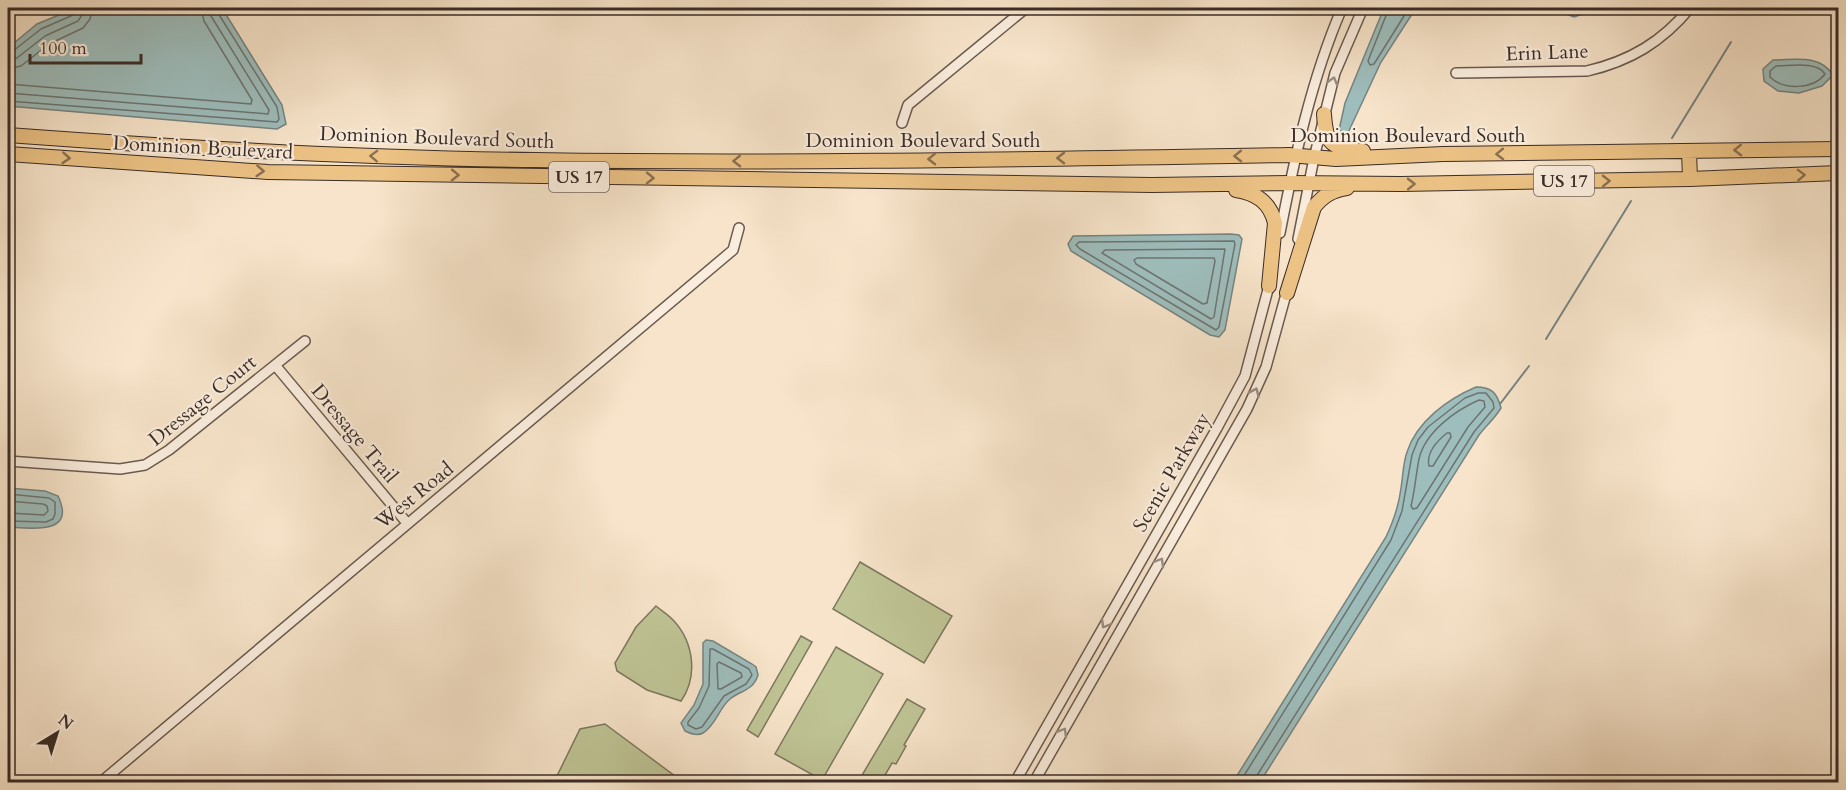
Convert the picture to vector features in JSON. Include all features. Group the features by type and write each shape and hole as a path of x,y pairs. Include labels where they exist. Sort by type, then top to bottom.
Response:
{"highway":[{"path":"1324,114 1325,133 1331,142 1340,148 1412,156"},
{"name":"Dominion Boulevard South","path":"8,135 222,149 370,156 536,160 1297,156 1314,158 1839,149"},
{"path":"1689,151 1690,179"},
{"name":"Dominion Boulevard","path":"8,154 268,172 1178,184"},
{"path":"989,183 990,159"},
{"name":"US 17","path":"1178,184 1383,185 1690,179 1839,173"},
{"path":"1178,184 1201,191 1249,192 1268,206 1275,223 1269,286"},
{"path":"1287,293 1309,220 1314,207 1323,196 1337,189 1383,185"}],"street":[{"path":"902,123 909,105 1026,8"},
{"name":"Scenic Parkway","path":"1015,783 1245,376 1269,286 1299,140 1314,84 1342,8"},
{"name":"Scenic Parkway","path":"1034,783 1247,409 1266,367 1287,293 1324,114 1335,74 1363,8"},
{"name":"Erin Lane","path":"1456,73 1587,71 1607,66 1645,50 1677,24 1690,8"},
{"name":"West Road","path":"101,783 733,250 739,228"},
{"name":"Dressage Court","path":"8,461 120,469 145,465 169,450 305,341"},
{"name":"Dressage Trail","path":"275,365 407,523"}],"green space":[{"path":"860,562 952,616 924,663 833,609"},
{"path":"656,606 681,630 689,650 692,671 681,701 647,690 617,671 615,663 636,627"},
{"path":"801,636 812,642 758,737 747,730"},
{"path":"836,647 883,674 822,780 775,754"},
{"path":"907,699 925,709 896,764 892,763 881,782 858,782"},
{"path":"605,724 679,779 678,782 554,782 580,729"}],"water":[{"path":"76,8 222,8 282,105 286,124 277,129 8,106 8,48 37,24"},
{"path":"1384,8 1416,8 1381,62 1347,135 1339,130 1345,103"},
{"path":"1565,8 1602,8 1574,17 1566,14"},
{"path":"1773,60 1814,61 1828,68 1833,75 1822,86 1799,93 1778,91 1764,81 1763,69"},
{"path":"1239,235 1242,239 1225,330 1219,337 1210,335 1071,251 1068,244 1073,236"},
{"path":"1476,387 1486,388 1493,392 1501,408 1479,435 1260,782 1233,782 1386,537 1397,507 1407,452 1418,430 1444,405"},
{"path":"8,488 45,491 58,496 62,509 61,518 56,524 48,527 8,527"},
{"path":"706,640 713,641 752,664 756,667 758,675 750,687 726,703 707,730 701,734 694,734 685,731 681,723 694,705 703,684 703,643"}],"waterway":[{"path":"1672,138 1731,42"},
{"path":"1546,339 1631,201"},
{"path":"1500,404 1529,366"}]}
